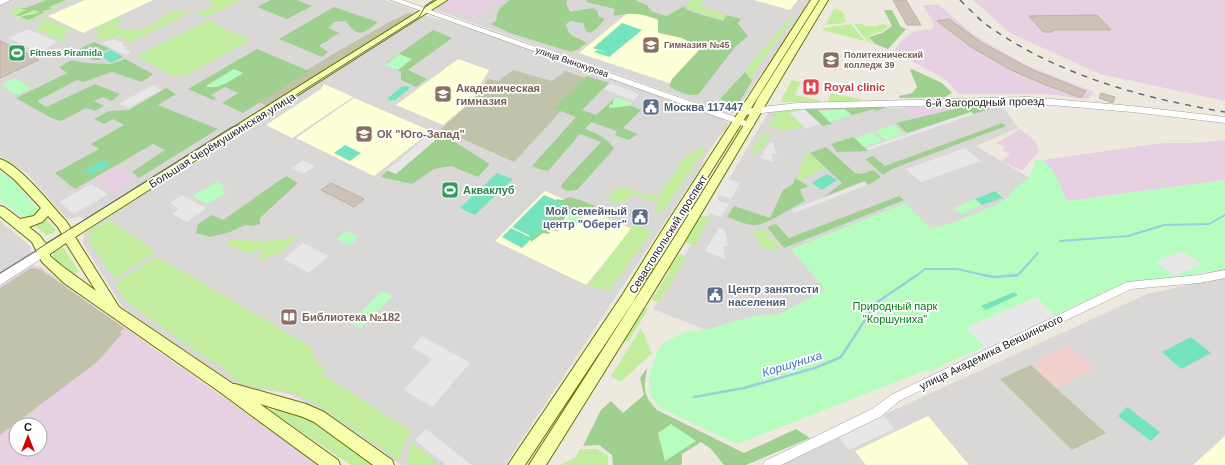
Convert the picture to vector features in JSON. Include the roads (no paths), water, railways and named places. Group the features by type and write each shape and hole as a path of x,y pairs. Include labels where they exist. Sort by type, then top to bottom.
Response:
{"main road":[{"name":"Большая Черёмушкинская улица","path":"43,252 444,0"},
{"name":"Севастопольский проспект","path":"536,465 680,238 744,119 815,0"},
{"name":"Севастопольский проспект","path":"516,465 628,298 664,237 744,119 756,110 824,0"},
{"path":"0,163 19,177 51,212 69,236 78,255 119,312"},
{"path":"0,210 39,242 49,263 69,279 119,312 332,465"},
{"path":"16,223 24,223 35,220 44,214 51,212"},
{"path":"28,233 31,227 51,212"},
{"path":"222,385 239,392 306,412 319,418 386,465"}],"street":[{"path":"0,3 8,0"},
{"name":"улица Винокурова","path":"395,0 744,119"},
{"name":"6-й Загородный проезд","path":"756,110 798,106 1028,100 1124,108 1225,120"},
{"name":"Большая Черёмушкинская улица","path":"0,280 43,252"},
{"name":"улица Академика Векшинского","path":"769,465 876,413 901,395 1130,285 1199,279 1225,274"}],"waterway":[{"name":"Коршуниха","path":"1060,241 1128,236 1164,225 1209,224 1225,215"},
{"name":"Коршуниха","path":"1018,275 1038,253"},
{"name":"Коршуниха","path":"916,276 925,269 957,269 985,275"},
{"name":"Коршуниха","path":"694,397 744,388 815,368 841,357 876,303 917,275"},
{"name":"Коршуниха","path":"985,275 995,277 1018,275"},
{"name":"Коршуниха","path":"1012,276 1018,275"}],"tram line":[{"path":"0,273 232,127 255,121 419,17 426,5 434,0"}],"railway":[{"path":"960,0 984,23 1011,41 1069,70 1130,91 1225,112"}],"place":[{"name":"Гимназия №45","path":"651,45"},
{"name":"Fitness Piramida","path":"17,53"},
{"name":"Политехнический колледж 39","path":"831,60"},
{"name":"Royal clinic","path":"811,87"},
{"name":"Академическая гимназия","path":"443,94"},
{"name":"Москва 117447","path":"651,107"},
{"name":"ОК \"Юго-Запад\"","path":"364,134"},
{"name":"Акваклуб","path":"450,190"},
{"name":"Мой семейный центр \"Оберег\"","path":"640,217"},
{"name":"Центр занятости населения","path":"715,295"},
{"name":"Библиотека №182","path":"289,317"}],"park label":[{"name":"Природный парк \"Коршуниха\"","path":"895,312"}]}
